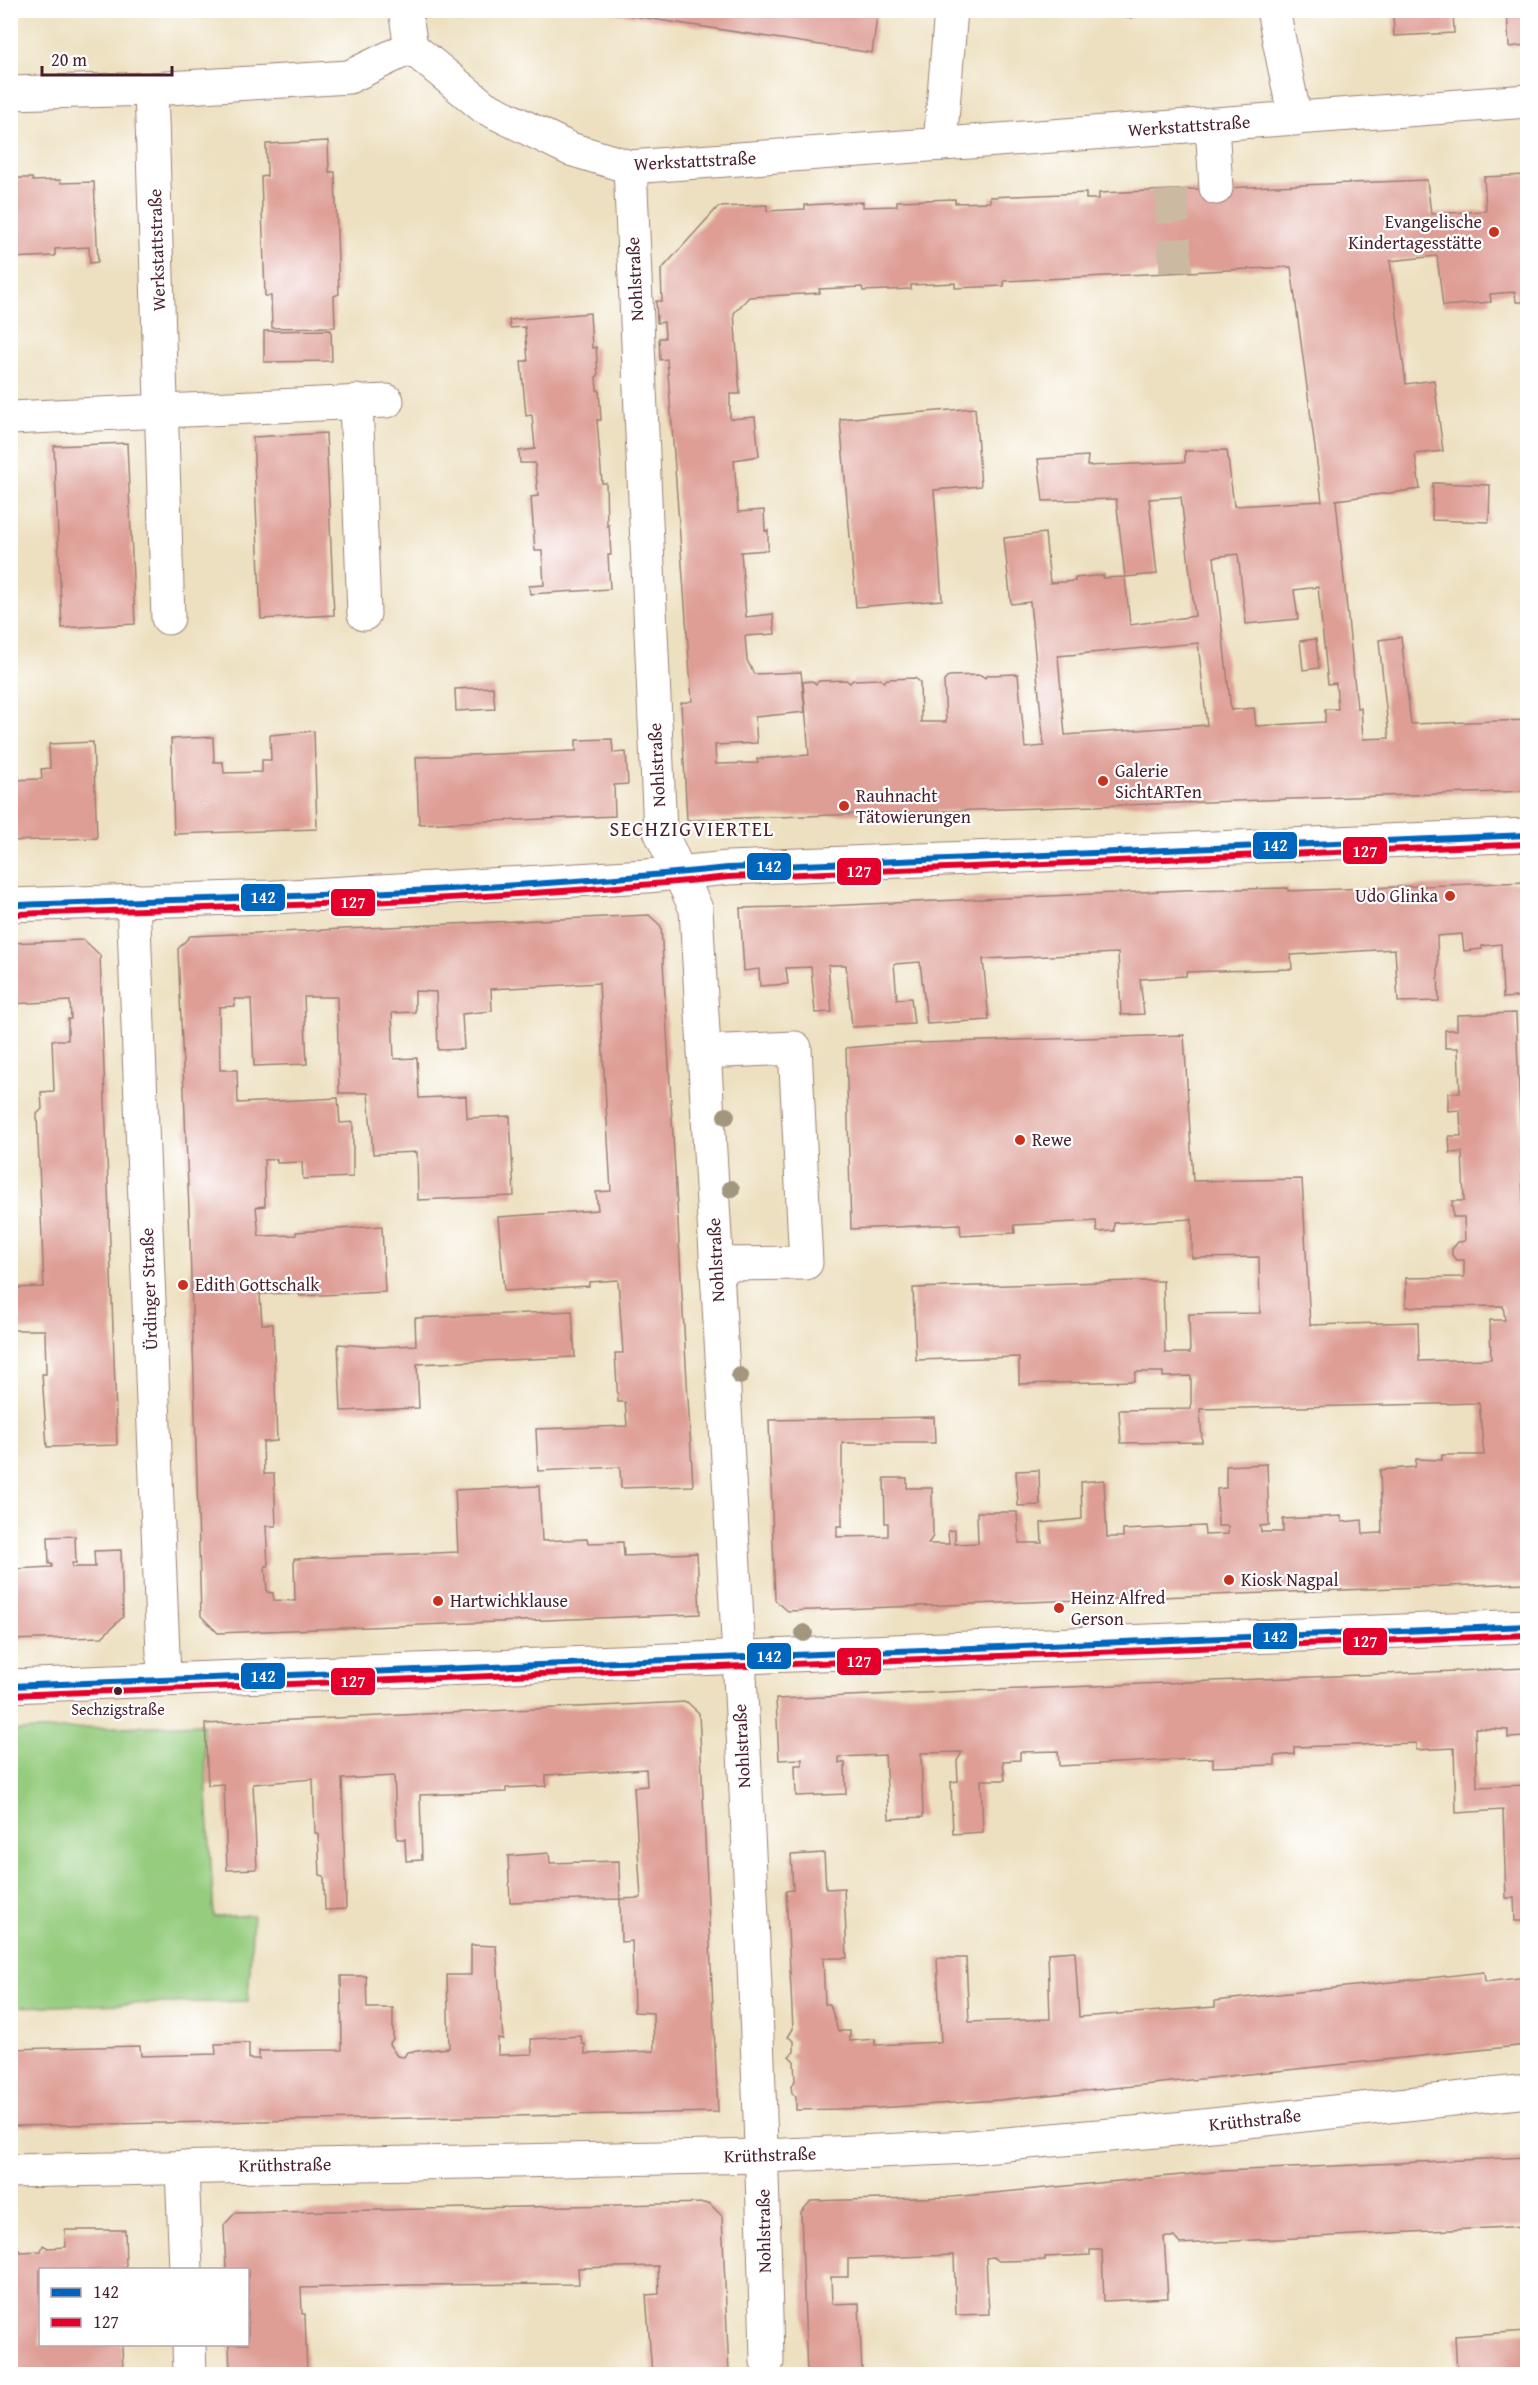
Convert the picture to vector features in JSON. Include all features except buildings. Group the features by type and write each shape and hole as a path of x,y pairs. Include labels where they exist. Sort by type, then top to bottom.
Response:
{"street":[{"path":"10,93 150,89 349,77 411,47 405,10"},
{"path":"940,144 951,10"},
{"path":"1273,10 1295,118"},
{"name":"Werkstattstraße","path":"411,47 484,107 570,149 630,167 1527,101"},
{"name":"Werkstattstraße","path":"150,89 163,410 168,618"},
{"path":"1212,124 1216,188"},
{"name":"Nohlstraße","path":"630,167 660,831 696,909 738,1657 762,2156 767,2362"},
{"path":"10,418 371,401 364,614"},
{"path":"10,905 285,896 929,859 1527,835"},
{"name":"Ürdinger Straße","path":"133,900 164,1678"},
{"path":"704,1052 795,1048 806,1263 716,1264"},
{"path":"10,1686 164,1678 1527,1626"},
{"name":"Krüthstraße","path":"10,2171 762,2156 971,2147 1156,2131 1527,2091"},
{"path":"182,2167 186,2268"},
{"path":"189,2346 190,2374"}],"green space":[{"path":"203,1724 214,1917 253,1915 248,2001 11,2007 11,1731"}],"tunnel":[{"path":"1171,190 1176,273"}],"transit line":[{"name":"142","path":"10,905 370,893 549,883 728,868 1528,835"},
{"name":"127","path":"10,914 370,902 550,892 729,877 1528,844"},
{"name":"142","path":"10,1686 1528,1626"},
{"name":"127","path":"10,1695 1528,1635"}],"place":[{"name":"Evangelische Kindertagesstätte","path":"1494,232"},
{"name":"Galerie SichtARTen","path":"1103,781"},
{"name":"Rauhnacht Tätowierungen","path":"844,806"},
{"name":"Udo Glinka","path":"1450,896"},
{"name":"Rewe","path":"1020,1140"},
{"name":"Edith Gottschalk","path":"183,1285"},
{"name":"Kiosk Nagpal","path":"1229,1580"},
{"name":"Hartwichklause","path":"438,1601"},
{"name":"Heinz Alfred Gerson","path":"1059,1608"},
{"name":"Sechzigstraße","path":"118,1691"}],"district":[{"name":"SECHZIGVIERTEL","path":"692,829"}]}
